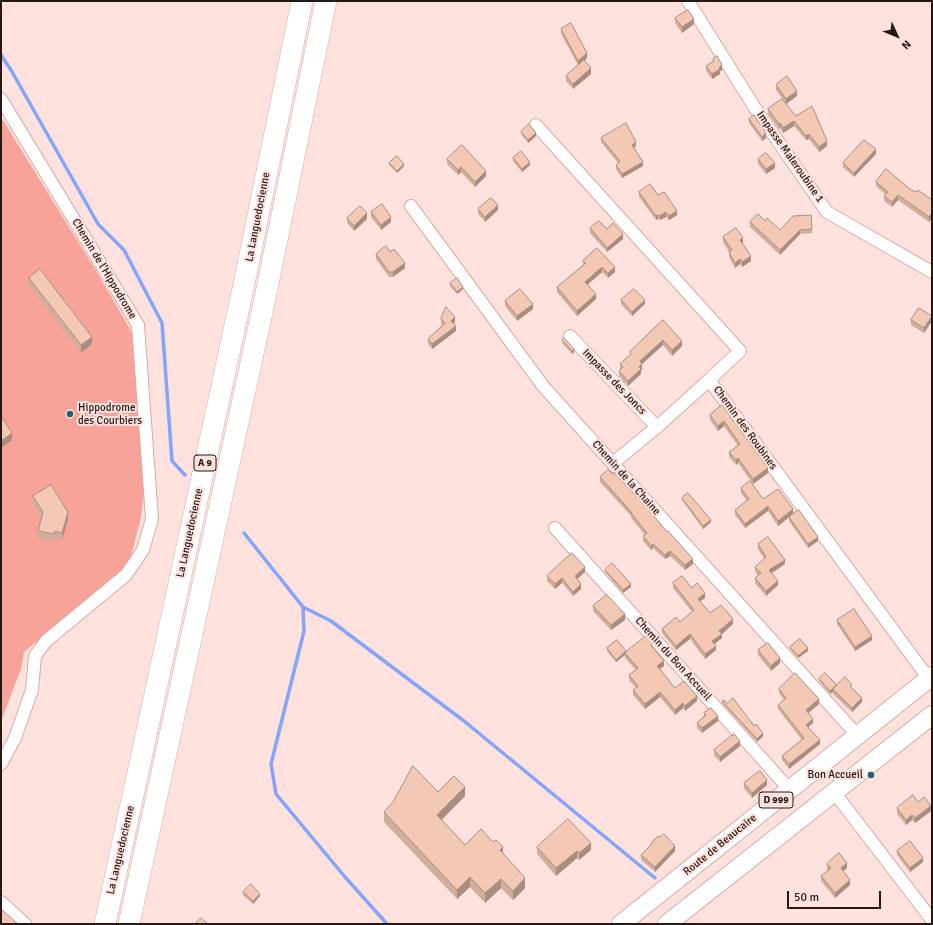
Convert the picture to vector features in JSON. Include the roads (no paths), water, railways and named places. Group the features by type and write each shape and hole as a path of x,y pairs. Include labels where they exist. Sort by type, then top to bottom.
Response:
{"highway":[{"name":"La Languedocienne","path":"105,924 244,284 302,1"},
{"name":"La Languedocienne","path":"129,924 263,308 326,1"}],"main road":[{"name":"Route de Beaucaire","path":"621,924 930,678"},
{"name":"D 999","path":"667,924 932,715"}],"street":[{"name":"Impasse Maleroubine 1","path":"688,1 755,108 827,212 932,272"},
{"name":"Chemin de l'Hippodrome","path":"1,99 138,324 152,519 144,550 126,575 46,640 35,656 32,690 16,738 1,764"},
{"name":"Chemin des Roubines","path":"536,125 740,351 710,380 930,678"},
{"name":"Chemin de la Chaine","path":"411,206 544,386 857,735"},
{"name":"Impasse des Joncs","path":"570,336 657,427"},
{"path":"613,463 657,427 710,380"},
{"name":"Chemin du Bon Accueil","path":"556,528 790,790"},
{"path":"834,792 932,920"},
{"path":"1,902 25,924"}],"waterway":[{"path":"1,55 11,70 98,224 124,250 162,323 172,461 185,475"},
{"path":"244,533 303,607 304,631 271,764 276,794 345,877 387,924"},
{"path":"303,607 331,621 464,721 655,878"}],"place":[{"name":"Hippodrome des Courbiers","path":"70,414"},
{"name":"Bon Accueil","path":"871,775"}]}
